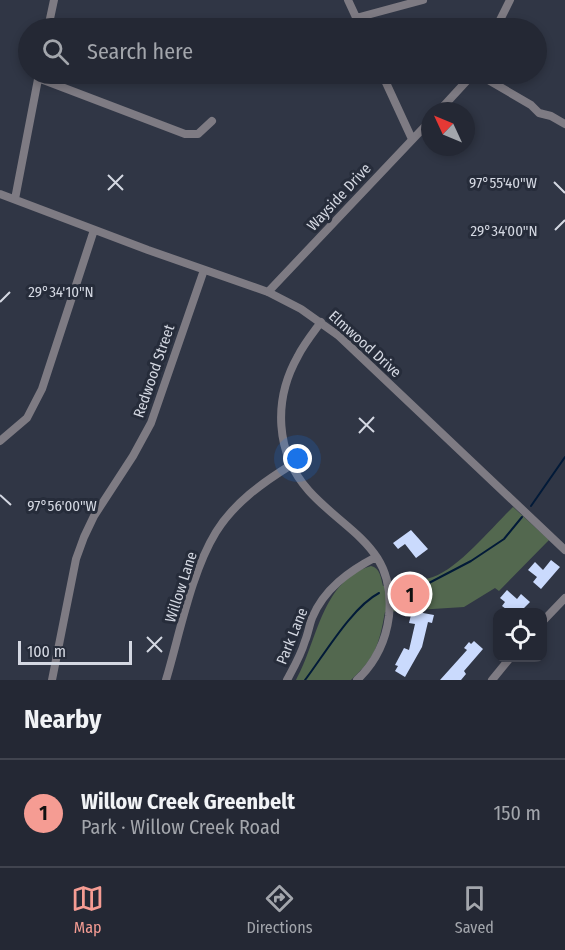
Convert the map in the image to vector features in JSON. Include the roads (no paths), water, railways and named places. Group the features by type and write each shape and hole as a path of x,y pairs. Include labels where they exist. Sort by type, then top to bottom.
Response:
{"street":[{"path":"50,18 54,0"},
{"path":"348,0 356,18 423,0"},
{"path":"501,18 510,0"},
{"path":"15,199 37,84"},
{"path":"58,84 185,134 198,134 212,121"},
{"path":"387,84 412,139"},
{"path":"448,102 464,84"},
{"path":"495,84 531,105 539,113 551,116 565,124"},
{"name":"Wayside Drive","path":"268,291 421,130"},
{"name":"Elmwood Drive","path":"0,194 204,270 268,291 321,322 339,336 565,550"},
{"path":"0,441 4,432 27,418 42,389 94,230"},
{"name":"Redwood Street","path":"52,680 76,559 84,537 94,516 133,456 151,423 204,270"},
{"path":"321,322 298,356 285,387 280,407 280,424 291,465 309,490 369,545 386,582 390,597 388,626 374,659 357,680"},
{"name":"Willow Lane","path":"166,680 199,567 217,532 248,495 263,482 291,465"},
{"name":"Park Lane","path":"287,680 297,662 312,618 321,601 335,583 376,557"},
{"path":"547,618 565,598"},
{"path":"492,680 506,662"}],"waterway":[{"path":"531,506 565,457"},
{"path":"395,591 427,584 471,561 504,539 522,517"},
{"path":"305,680 349,620 379,593"}],"place":[{"name":"Willow Creek Greenbelt","path":"410,594"}]}
